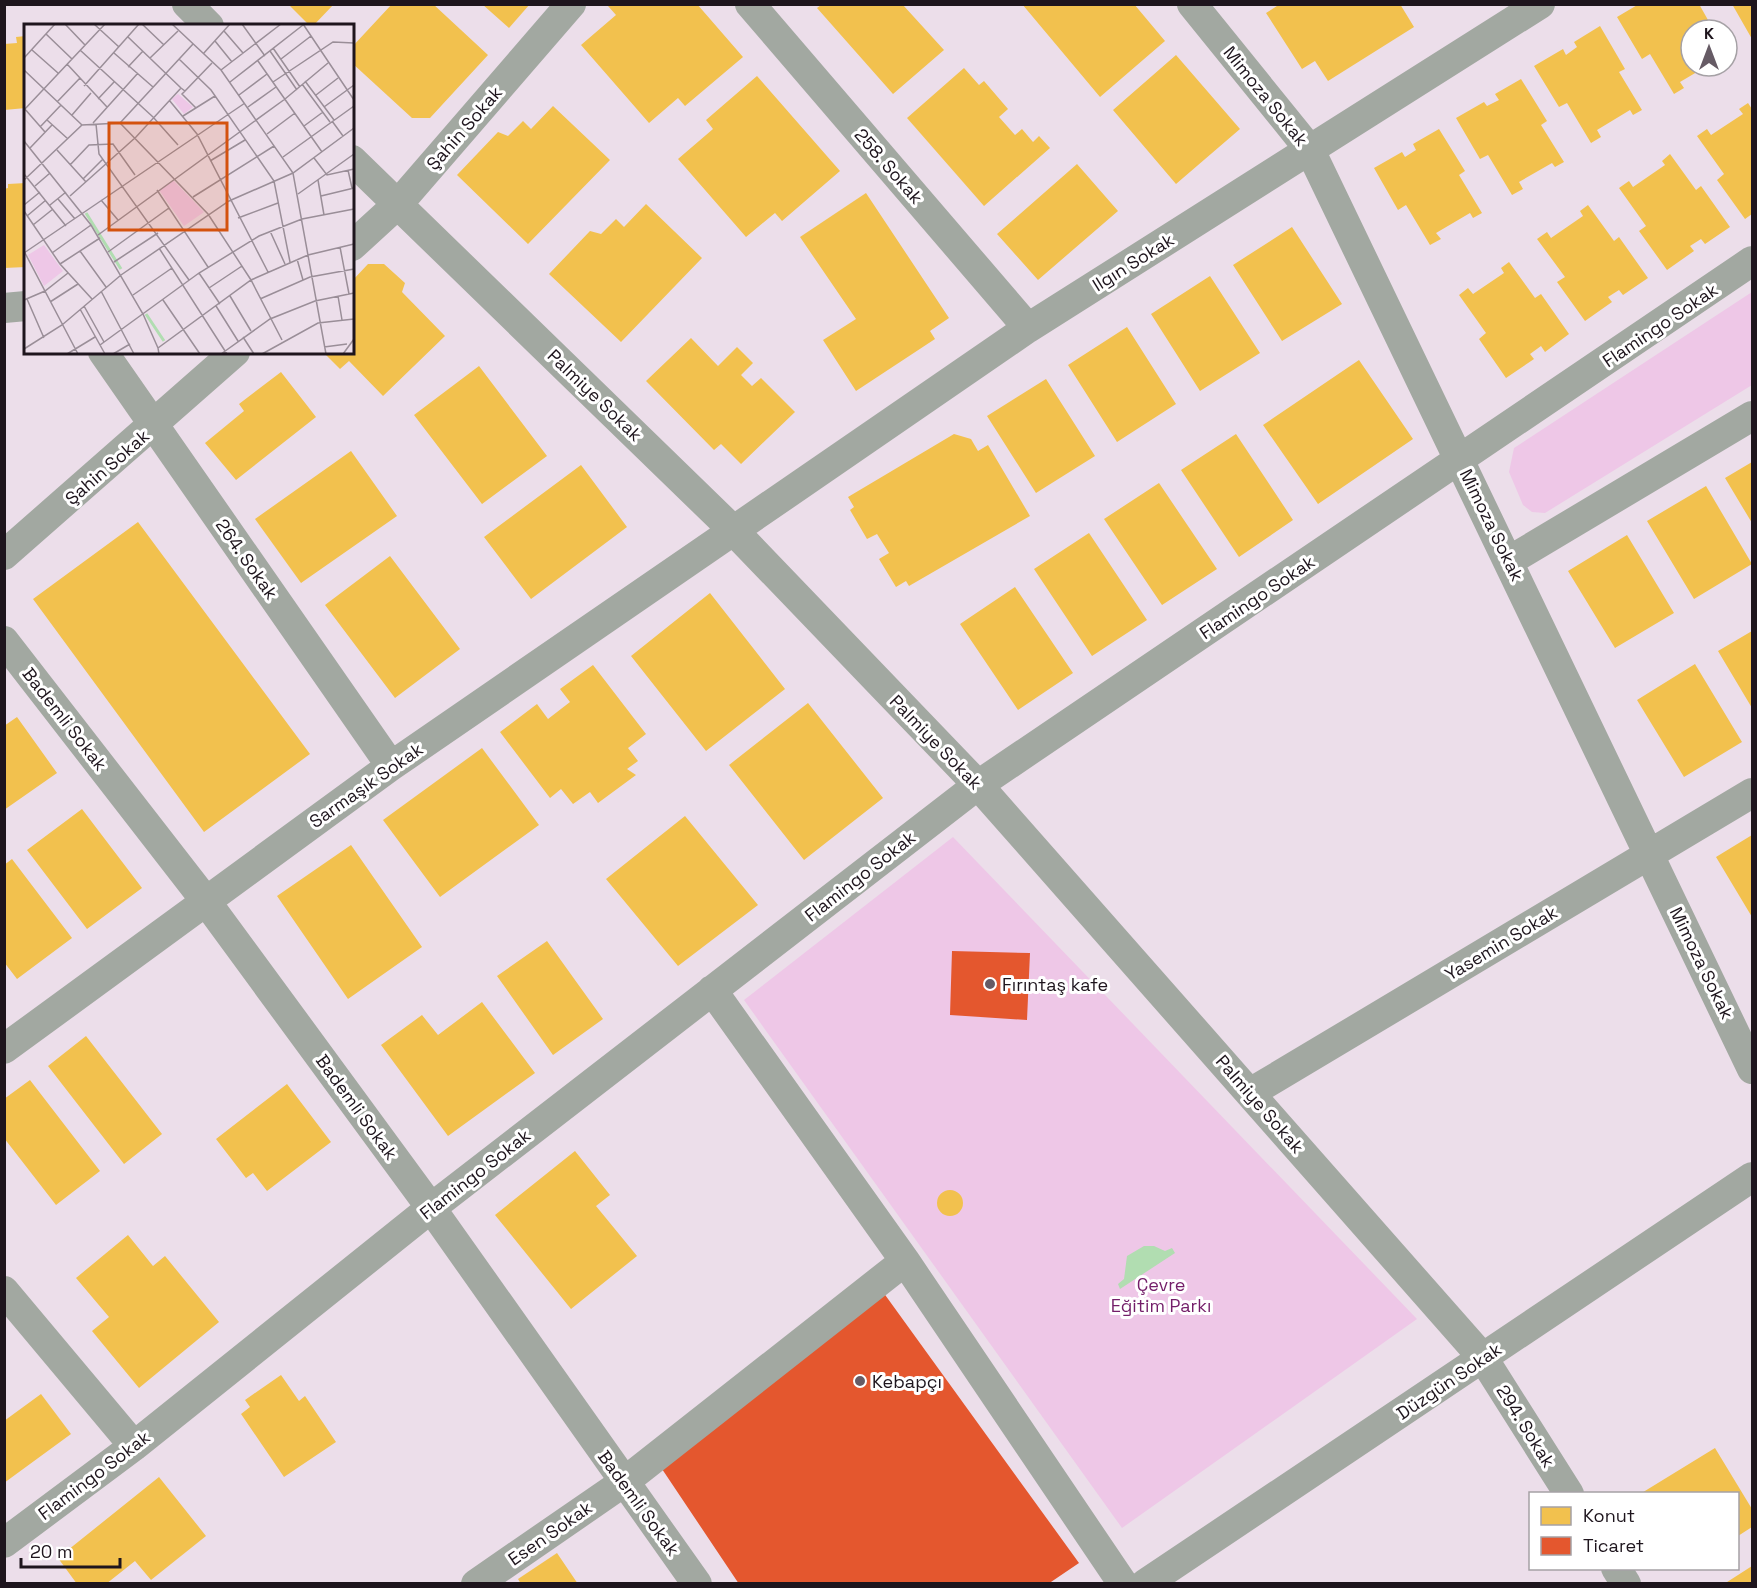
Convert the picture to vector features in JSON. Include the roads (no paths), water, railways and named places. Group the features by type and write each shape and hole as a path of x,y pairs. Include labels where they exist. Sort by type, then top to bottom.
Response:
{"street":[{"path":"187,4 207,24"},
{"name":"Şahin Sokak","path":"354,244 399,203 571,4"},
{"name":"258. Sokak","path":"750,4 1028,328"},
{"name":"Mimoza Sokak","path":"1192,4 1310,150 1752,1069"},
{"name":"Ilgın Sokak","path":"733,530 1028,328 1540,4"},
{"name":"Palmiye Sokak","path":"354,162 399,203 733,530 978,785 1483,1358"},
{"name":"Flamingo Sokak","path":"4,1543 134,1446 431,1208 978,785 1461,461 1752,261"},
{"path":"4,308 24,306"},
{"name":"264. Sokak","path":"104,354 391,766"},
{"name":"Şahin Sokak","path":"4,555 154,426 233,354"},
{"path":"1509,561 1752,416"},
{"name":"Sarmaşık Sokak","path":"4,1049 391,766 733,530"},
{"name":"Bademli Sokak","path":"4,641 205,900 431,1208 697,1584"},
{"name":"Yasemin Sokak","path":"1250,1093 1752,793"},
{"path":"712,990 905,1261 1123,1584"},
{"name":"Düzgün Sokak","path":"1145,1584 1752,1177"},
{"name":"Esen Sokak","path":"476,1584 624,1482 905,1261"},
{"path":"4,1291 134,1446"},
{"name":"294. Sokak","path":"1483,1358 1568,1492"},
{"path":"1617,1570 1626,1584"}],"place":[{"name":"Fırıntaş kafe","path":"990,984"},
{"name":"Kebapçı","path":"860,1381"}],"park label":[{"name":"Çevre Eğitim Parkı","path":"1161,1294"}]}
